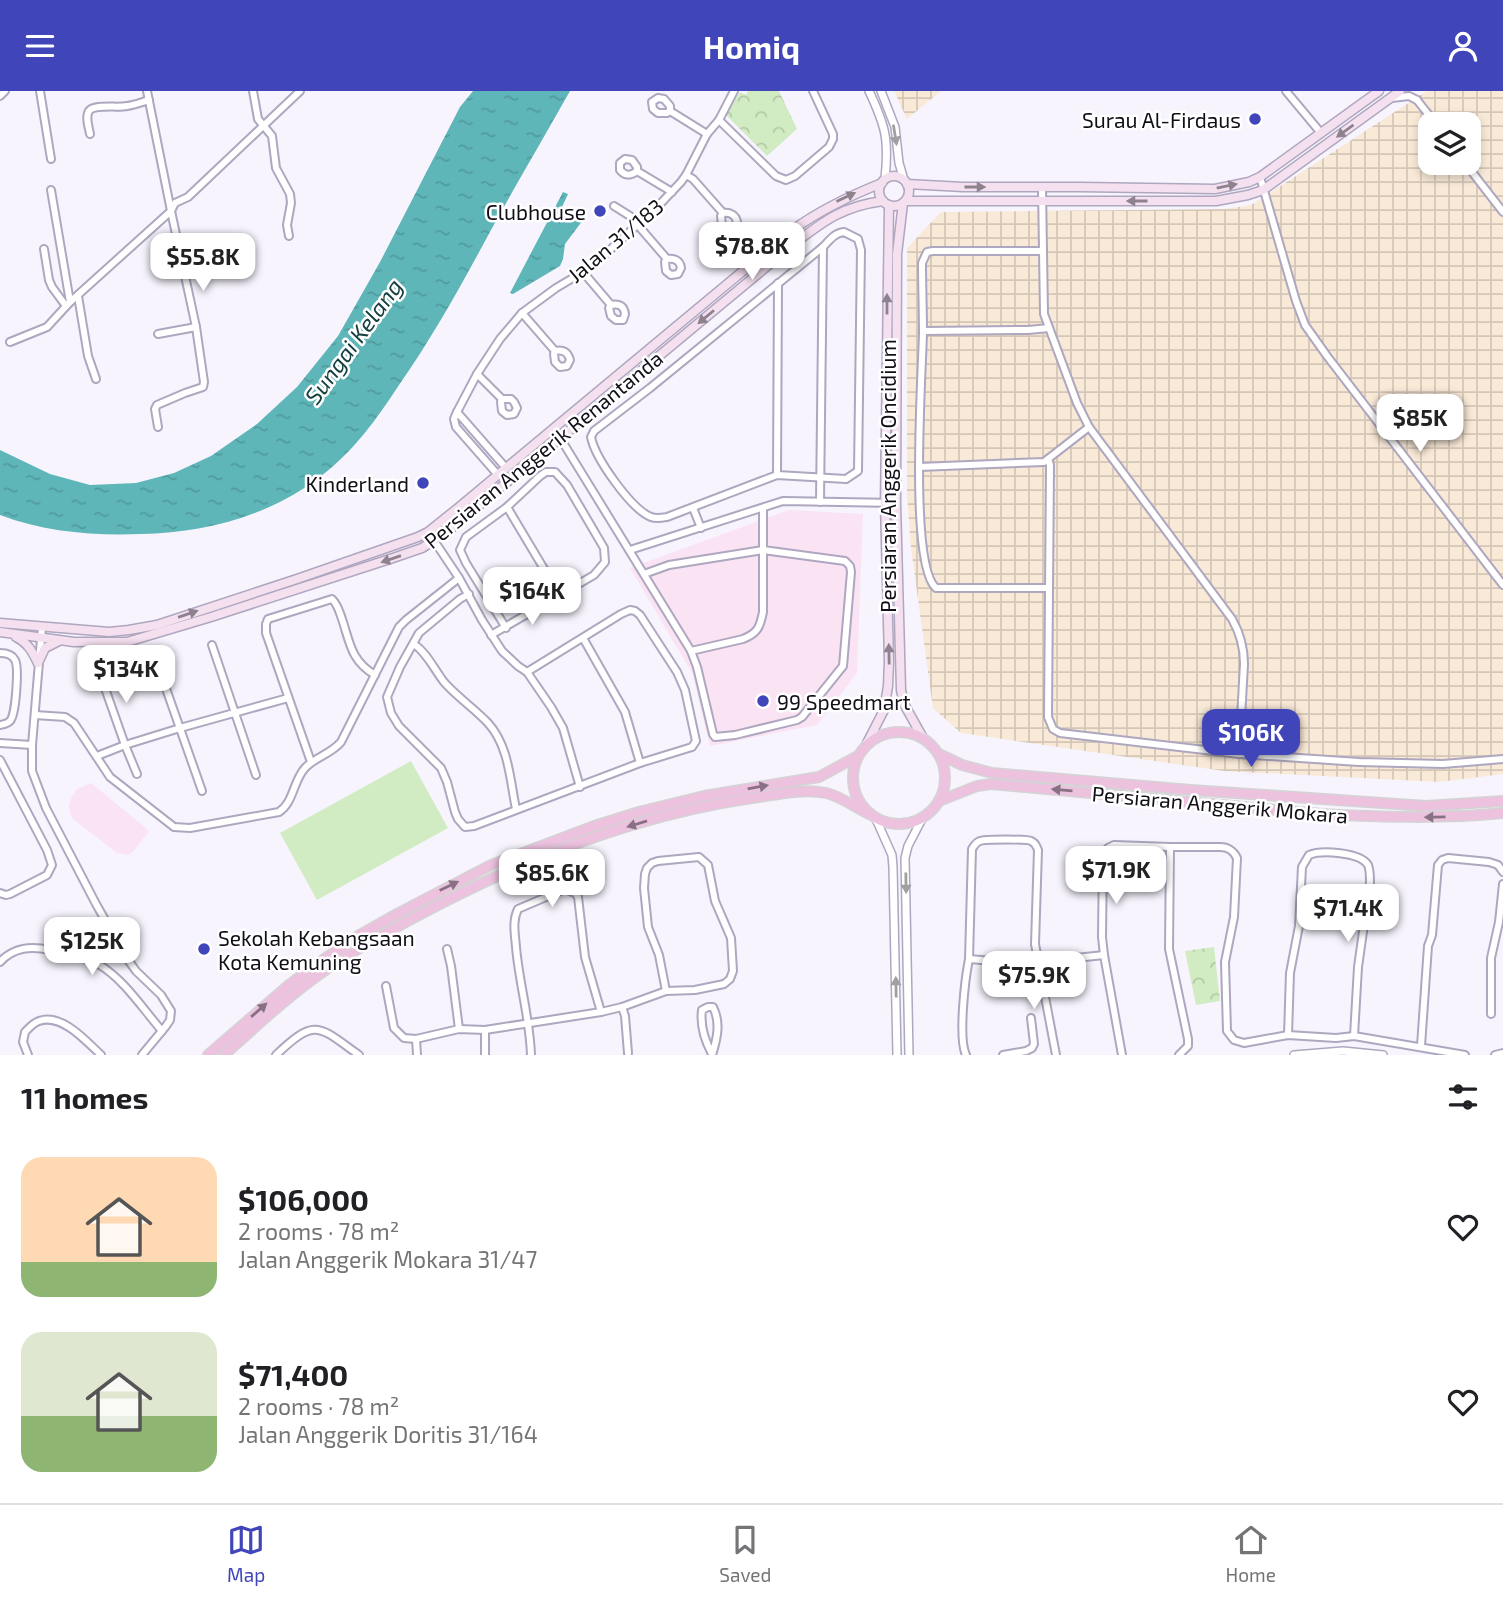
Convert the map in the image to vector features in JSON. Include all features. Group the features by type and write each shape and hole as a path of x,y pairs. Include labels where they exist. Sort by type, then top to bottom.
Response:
{"main road":[{"path":"1379,91 1260,177 1215,189 963,187 906,182 895,176 883,181 879,193 886,203 896,206 905,202 1216,201 1248,195 1264,190 1400,91"},
{"name":"Persiaran Anggerik Renantanda","path":"0,623 109,632 157,625 401,543 428,531 791,231 838,201 883,181"},
{"path":"905,202 909,194 906,182"},
{"name":"Persiaran Anggerik Oncidium","path":"905,202 897,254 896,502 901,690 904,705 923,738"},
{"name":"Persiaran Anggerik Renantanda","path":"4,633 59,641 127,642 422,548 561,438 821,223 858,205 886,203"},
{"name":"Persiaran Anggerik Oncidium","path":"867,743 884,711 889,661 885,503 886,203"},
{"path":"4,633 26,643 38,663"},
{"path":"38,663 46,648 59,641"},
{"path":"208,1055 289,985 327,957 397,914 491,865 639,812 704,796 819,777 856,757 867,743 888,732 912,733 923,738 939,754 945,777 944,789 932,811 911,823 887,823 829,793 799,792 705,805 580,842 496,875 364,945 322,972 224,1055"},
{"name":"Persiaran Anggerik Mokara","path":"939,754 962,765 992,773 1191,790 1426,806 1503,801"},
{"path":"856,757 852,774 854,791 872,816"},
{"name":"Persiaran Anggerik Mokara","path":"939,801 977,786 991,784 1359,816 1477,816 1503,813"}],"street":[{"path":"0,96 5,91"},
{"path":"40,91 51,159"},
{"path":"147,91 196,327 204,382 203,387 157,405 155,409 158,427"},
{"path":"253,91 258,119 272,136 276,168 290,194 287,225 289,236"},
{"path":"10,342 47,327 68,304 171,211 175,203 188,197 300,91"},
{"name":"Jalan 31/183","path":"457,412 477,374 500,339 522,313 583,272 672,192 687,175 707,134 719,120 734,91"},
{"path":"719,120 776,177 790,179 830,147 833,139 813,91"},
{"path":"869,91 883,121 887,139 883,181"},
{"path":"881,91 895,127 899,163 906,182"},
{"path":"1286,91 1321,133"},
{"path":"1416,91 1417,100"},
{"path":"1388,99 1409,96 1417,100 1426,112"},
{"path":"90,134 88,112 91,109 128,106 149,100"},
{"path":"670,111 707,134"},
{"path":"637,171 672,192"},
{"path":"687,175 723,213"},
{"path":"1474,175 1503,212"},
{"path":"1260,177 1305,325 1503,585"},
{"path":"1042,188 1044,314 1077,403 1089,427 1232,618 1240,633 1244,664 1239,754"},
{"path":"51,190 68,304"},
{"path":"614,206 630,216 667,259"},
{"path":"844,232 858,239 858,471 846,479 777,475 667,517 654,519 644,514 622,492 593,446 591,437 594,431 650,389 778,283 839,233 844,232"},
{"path":"821,502 822,247"},
{"path":"44,249 52,287 68,304"},
{"path":"1042,251 927,251 922,263 920,527 924,559 933,587 1049,588"},
{"path":"583,272 611,305"},
{"path":"777,475 778,283"},
{"path":"78,296 88,356 96,379"},
{"path":"522,313 555,351"},
{"path":"158,334 196,327"},
{"path":"923,331 1049,328"},
{"path":"477,374 502,399"},
{"path":"498,475 456,427 454,419 457,412 506,468"},
{"path":"919,467 1038,462 1048,459 1089,427"},
{"path":"554,428 691,651 715,737 797,720 843,666 851,572 845,561 763,550 669,565 644,574"},
{"path":"481,455 489,447"},
{"path":"1048,459 1048,717 1053,729 1060,733 1239,754 1368,763 1443,764 1503,759"},
{"path":"491,635 506,628 594,575 605,562 604,548 567,485 555,472 546,472 507,507 466,537 460,550 506,628"},
{"path":"629,550 783,501 896,502"},
{"path":"507,507 559,594"},
{"path":"693,508 701,528"},
{"path":"691,651 743,639 760,628 763,612 763,509"},
{"path":"428,531 459,577 502,651 527,672 551,707 563,728 580,787"},
{"path":"35,715 70,719 110,777 174,827 181,829 275,813 283,810 298,778 311,762 330,752 341,742 391,642 405,620 459,577"},
{"path":"468,594 419,633 405,656 387,697 388,705 399,726 441,768 458,819 465,827 640,763 692,747 696,741 682,681 645,621 635,611 621,614 527,672"},
{"path":"311,762 266,633 268,619 332,599 338,607 355,657 375,675"},
{"path":"42,627 32,771 46,808 96,904 136,971 155,988 171,1011 170,1020 142,1055"},
{"path":"583,638 625,712 640,763"},
{"path":"414,644 421,649 446,684 496,734 507,760 516,809"},
{"path":"212,645 256,775"},
{"path":"0,653 12,656 17,669 14,713 7,723 0,725"},
{"path":"157,663 202,791"},
{"path":"100,674 137,774"},
{"path":"97,756 180,728 288,698"},
{"path":"0,743 32,745"},
{"path":"0,759 52,860 47,875 10,894 0,893"},
{"path":"872,816 892,855 894,867 897,1055"},
{"path":"909,1055 905,858 911,837 922,819"},
{"path":"966,1055 962,1042 965,976 969,959 972,849 982,840 1032,841 1038,850 1034,944 1056,1055"},
{"path":"1122,1055 1102,937 1103,855 1110,846 1117,845 1220,846 1233,851 1237,858 1234,917 1225,962 1226,1028 1234,1040 1244,1043 1288,1035 1336,1038 1354,1036 1465,1055"},
{"path":"1171,847 1169,949 1188,1042 1188,1047 1180,1055"},
{"path":"1288,1035 1290,973 1299,926 1302,867 1309,855 1315,852 1361,859 1367,865 1370,882 1358,967 1354,1036"},
{"path":"386,986 394,1028 404,1038 416,1039 458,1029 485,1030 601,1012 666,991 724,984 733,971 731,938 715,901 708,865 699,857 658,861 647,868 645,874 649,927 659,955 666,991"},
{"path":"1421,1046 1428,946 1433,936 1438,865 1448,858 1489,862 1498,865 1503,873"},
{"path":"1491,1014 1491,958 1499,922 1503,884"},
{"path":"531,1055 518,968 514,923 518,909 565,889 575,893 578,897 585,957 601,1012"},
{"path":"0,962 9,953 37,947 98,964 117,978 162,1031"},
{"path":"447,949 458,1029"},
{"path":"969,959 1004,963 1038,962 1104,955"},
{"path":"621,1007 625,1016 628,1053"},
{"path":"708,1007 713,1007 716,1017 717,1035 712,1055 706,1044 701,1018 702,1010 708,1007"},
{"path":"1003,1055 1032,1048 1034,1044 1031,1018"},
{"path":"28,1055 23,1042 26,1032 40,1021 48,1020 60,1022 76,1032 101,1055"},
{"path":"275,1055 304,1031 311,1029 324,1031 359,1055"},
{"path":"485,1030 485,1055"},
{"path":"416,1039 417,1055"},
{"path":"1294,1055 1343,1051 1383,1055"},
{"path":"1495,1055 1503,1053"}],"shaded area":[{"path":"894,91 941,91 907,119"},
{"path":"1427,91 1503,91 1503,774 1439,782 1224,771 961,733 933,708 911,548 907,495 907,248 941,212 1225,209 1251,205"},
{"path":"789,510 863,514 857,673 817,725 710,746 692,673 630,568"},
{"path":"91,783 149,831 128,855 117,853 73,819 69,807 71,798 77,789"}],"green space":[{"path":"748,91 779,91 797,129 767,156 726,115 740,92 746,95"},
{"path":"411,761 448,828 317,900 280,833"},
{"path":"1214,947 1220,1001 1196,1005 1185,951"}],"water":[{"name":"Sungai Kelang","path":"473,91 570,91 424,347 373,423 332,467 300,491 258,512 189,530 141,534 88,533 52,529 0,515 0,450 50,474 90,485 136,483 174,473 211,456 257,424 297,387 338,336 380,262 460,107"},
{"path":"563,192 568,194 562,207 583,220 565,244 560,266 513,294 510,293"}],"place":[{"name":"Surau Al-Firdaus","path":"1255,119"},
{"name":"Clubhouse","path":"600,211"},
{"name":"Kinderland","path":"423,483"},
{"name":"99 Speedmart","path":"763,701"},
{"name":"Sekolah Kebangsaan Kota Kemuning","path":"204,949"}]}
